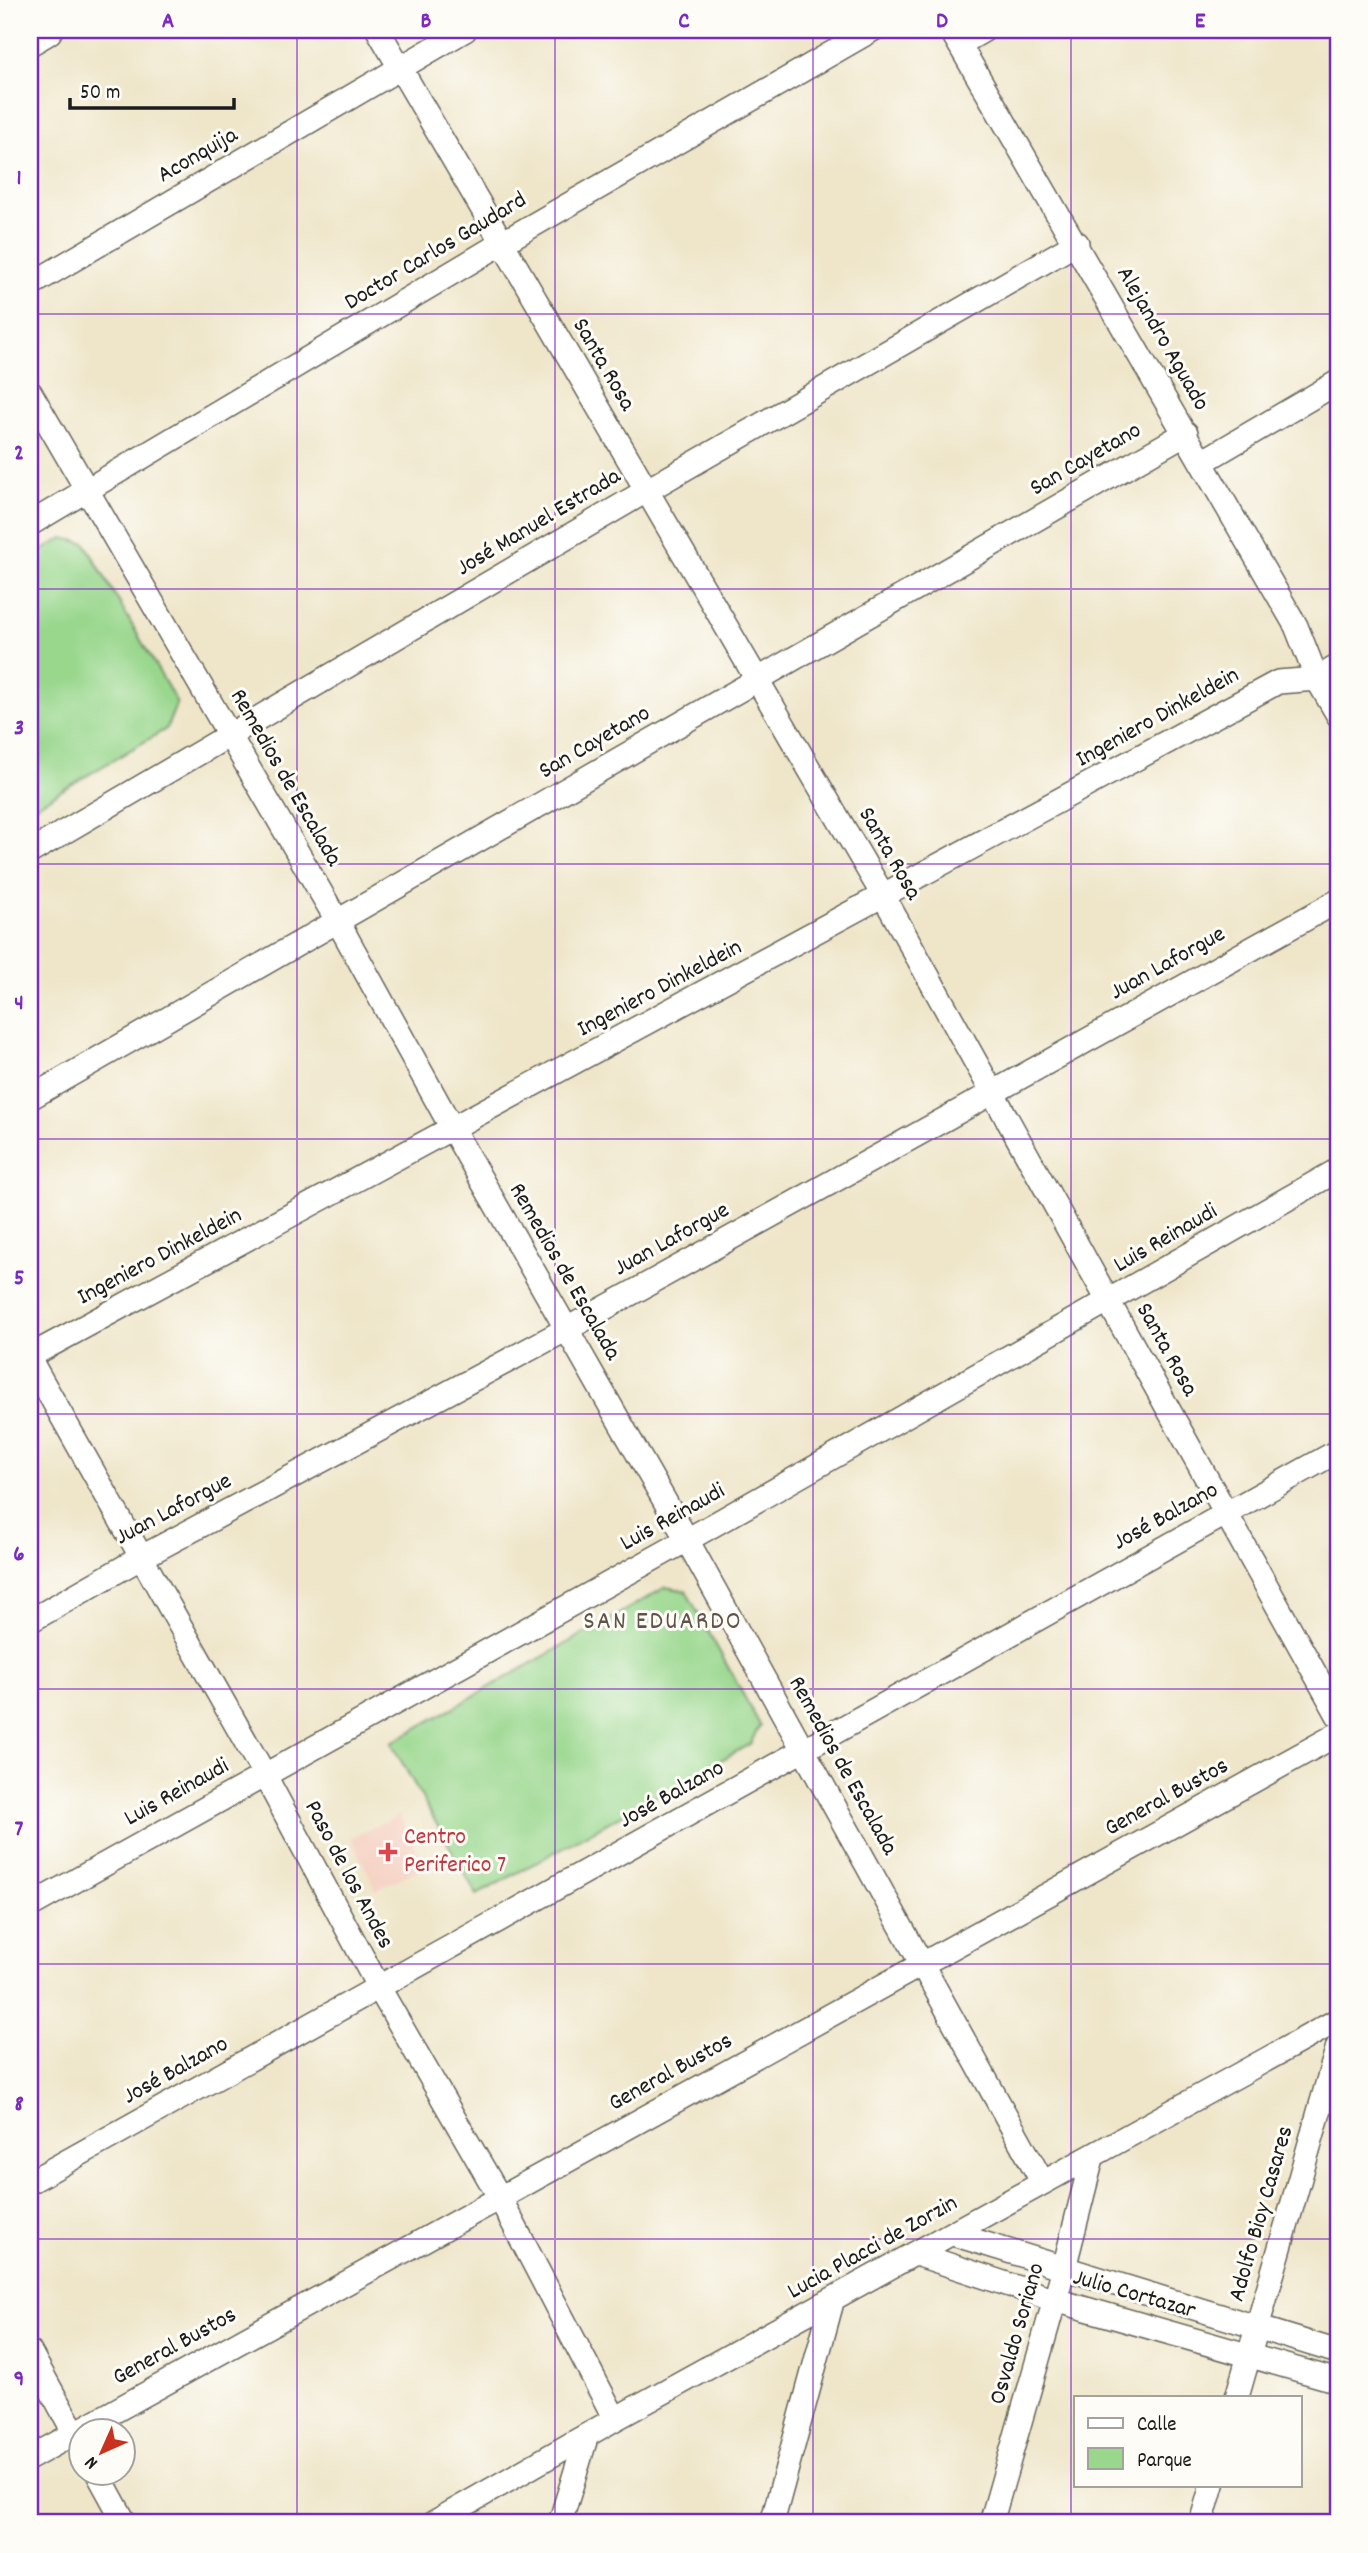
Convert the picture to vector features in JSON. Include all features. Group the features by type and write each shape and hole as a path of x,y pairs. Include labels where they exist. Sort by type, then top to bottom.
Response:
{"main road":[{"path":"30,40 47,30"}],"street":[{"name":"Santa Rosa","path":"378,30 884,897 1338,1715"},
{"name":"Aconquija","path":"30,285 465,30"},
{"name":"Doctor Carlos Gaudard","path":"30,524 502,243 872,30"},
{"path":"956,37 984,30"},
{"name":"Alejandro Aguado","path":"956,37 1296,626 1317,678 1338,715"},
{"name":"José Manuel Estrada","path":"30,852 646,491 1077,243"},
{"path":"1202,462 1338,382"},
{"name":"Remedios de Escalada","path":"30,392 338,922 453,1130 687,1540 1043,2183"},
{"name":"San Cayetano","path":"30,1098 1186,433"},
{"path":"1338,666 1317,678 1338,691"},
{"name":"Ingeniero Dinkeldein","path":"30,1358 1278,682 1317,678"},
{"name":"Juan Laforgue","path":"30,1621 142,1557 567,1329 992,1090 1338,901"},
{"name":"Luis Reinaudi","path":"30,1906 687,1540 1338,1170"},
{"name":"Paso de los Andes","path":"30,1358 264,1774 379,1988 500,2198 615,2419"},
{"name":"José Balzano","path":"30,2182 1338,1451"},
{"name":"General Bustos","path":"115,2416 500,2198 1338,1734"},
{"name":"Lucia Placci de Zorzin","path":"433,2523 586,2438 615,2419 832,2302 1338,2020"},
{"name":"Adolfo Bioy Casares","path":"1237,2396 1338,2046"},
{"name":"Osvaldo Soriano","path":"991,2523 1064,2268 1091,2158"},
{"name":"Julio Cortazar","path":"953,2234 1257,2329 1338,2351"},
{"name":"Julio Cortazar","path":"916,2254 1055,2300 1338,2381"},
{"path":"772,2523 832,2302"},
{"path":"30,2352 66,2416"},
{"path":"560,2523 586,2438"},
{"name":"General Bustos","path":"30,2458 66,2442"},
{"path":"104,2486 125,2523"},
{"path":"1201,2523 1212,2486"}],"shaded area":[{"name":"Centro Periferico 7","path":"399,1815 424,1867 376,1890 351,1838"}],"green space":[{"path":"63,538 85,543 177,703 166,729 30,809 30,558"},
{"path":"666,1587 686,1591 760,1725 750,1744 477,1895 391,1743"}],"place":[{"name":"Centro Periferico 7","path":"388,1852"}],"district":[{"name":"SAN EDUARDO","path":"663,1622"}]}
